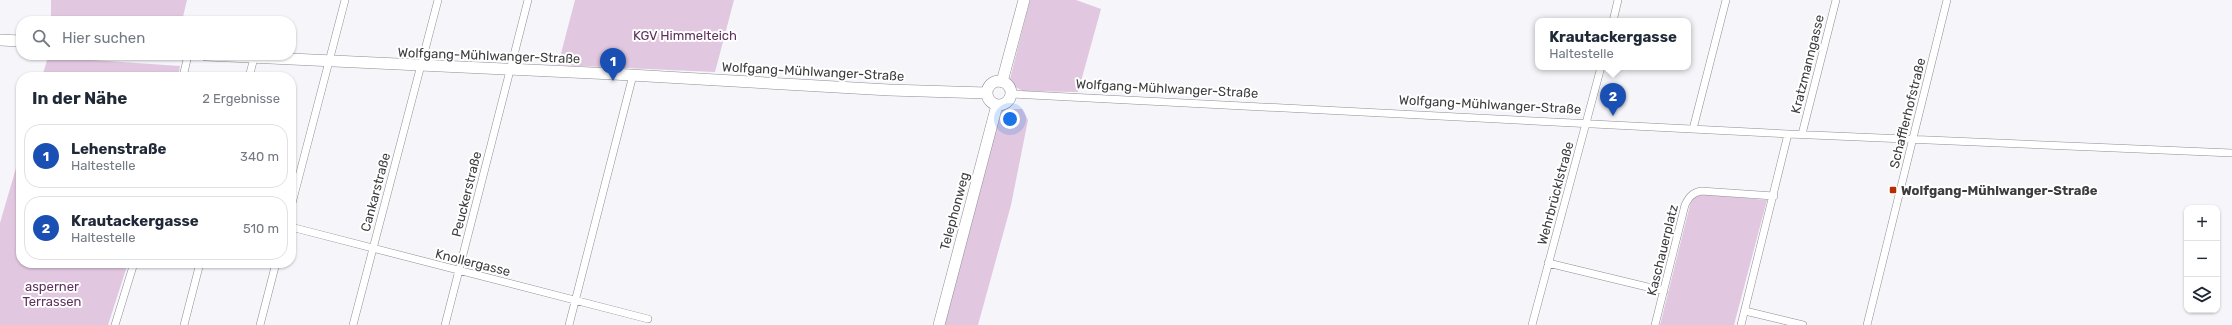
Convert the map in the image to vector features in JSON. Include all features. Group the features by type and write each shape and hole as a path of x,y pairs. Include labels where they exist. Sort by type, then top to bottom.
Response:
{"street":[{"path":"296,188 345,0"},
{"name":"Cankarstraße","path":"353,325 438,0"},
{"name":"Peuckerstraße","path":"445,325 528,0"},
{"path":"1002,82 1024,0"},
{"path":"1614,18 1618,0"},
{"path":"1693,129 1726,0"},
{"name":"Kratzmanngasse","path":"1802,134 1836,0"},
{"name":"Schafflerhofstraße","path":"1867,325 1947,0"},
{"path":"0,40 16,41"},
{"path":"184,72 187,60"},
{"path":"250,72 253,60"},
{"name":"Wolfgang-Mühlwanger-Straße","path":"296,60 633,75 889,90 987,93"},
{"name":"Wehrbrücklstraße","path":"1532,325 1599,70"},
{"path":"569,325 633,75"},
{"path":"1002,82 1010,89 1011,94 1006,103 997,105 990,100 987,93 990,85 1002,82"},
{"name":"Wolfgang-Mühlwanger-Straße","path":"1011,94 1788,134 1913,138 2232,153"},
{"name":"Telephonweg","path":"939,325 997,105"},
{"path":"1741,325 1774,196 1788,134"},
{"name":"Kaschauerplatz","path":"1655,325 1685,205 1694,193 1701,191 1774,196"},
{"name":"Knollergasse","path":"296,229 648,319"},
{"path":"1548,263 1664,291"},
{"path":"115,325 132,268"},
{"path":"184,325 199,268"},
{"path":"260,325 275,268"},
{"path":"1745,311 1803,325"}],"green space":[{"path":"51,0 187,0 183,16 51,16"},
{"name":"KGV Himmelteich","path":"575,0 734,0 715,72 558,65"},
{"path":"1030,0 1076,0 1101,9 1078,92 1023,91 1011,85 1010,79"},
{"path":"47,60 92,60 180,66 179,72 44,72"},
{"path":"1003,109 1022,109 1028,120 1011,205 978,325 944,325 999,113"},
{"name":"asperner Terrassen","path":"16,168 16,268 126,268 108,325 0,325 0,223"},
{"path":"1699,194 1767,200 1734,325 1660,325 1690,205 1694,197"}],"place":[{"name":"Lehenstraße","path":"613,81"},
{"name":"Krautackergasse","path":"1613,116"},
{"name":"Wolfgang-Mühlwanger-Straße","path":"1893,190"}]}
